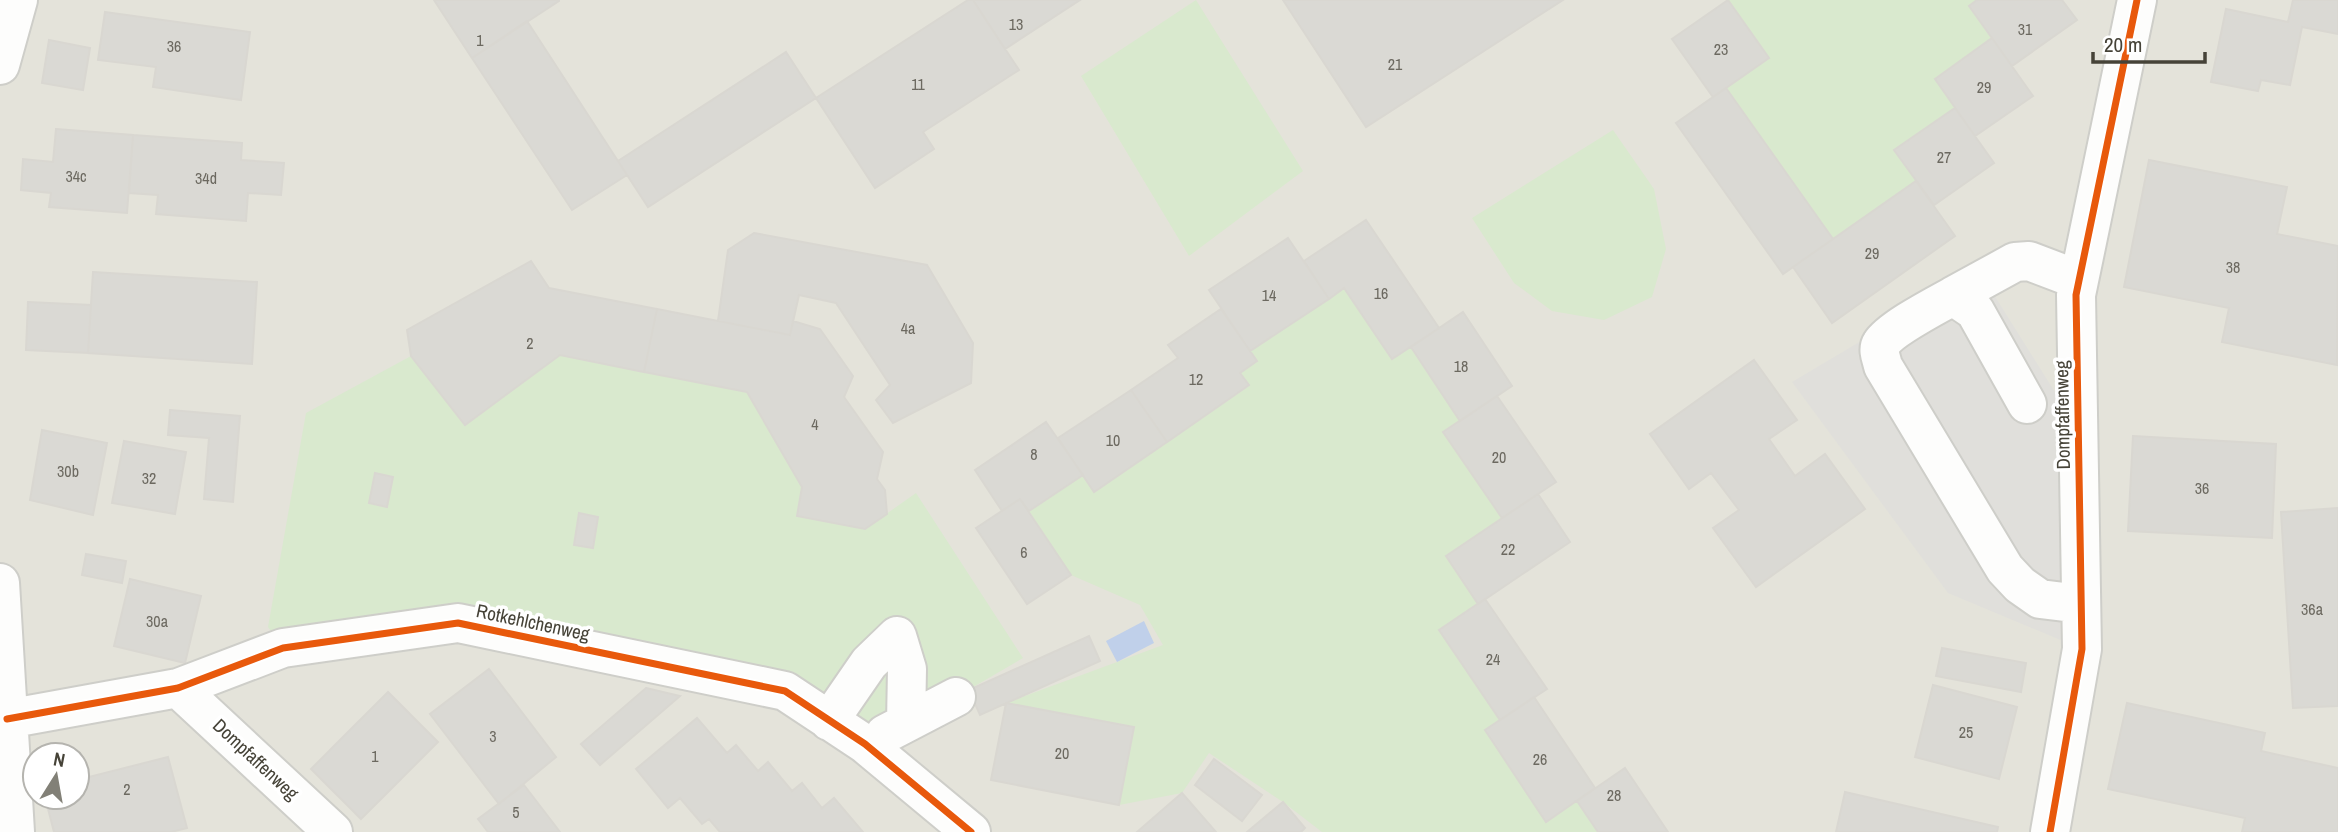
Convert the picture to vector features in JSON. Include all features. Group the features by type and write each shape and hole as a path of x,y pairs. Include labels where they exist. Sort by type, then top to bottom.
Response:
{"street":[{"path":"0,65 18,0"},
{"name":"Dompfaffenweg","path":"2050,832 2082,649 2076,295 2137,0"},
{"path":"2079,280 2029,261 2015,262 1900,328 1881,344 1880,352 1883,366 2005,569 2020,585 2040,599 2081,604"},
{"path":"1953,296 1975,311 2026,404"},
{"path":"0,583 15,832"},
{"name":"Rotkehlchenweg","path":"7,719 178,688 283,648 458,623 785,691 865,744 950,826"},
{"path":"830,721 869,663 897,636 907,669 906,723"},
{"name":"Dompfaffenweg","path":"178,688 333,832"},
{"path":"865,744 956,697"}],"shaded area":[{"path":"0,0 2338,0 2338,832 0,832"},
{"path":"1979,271 2078,429 2082,649 1948,593 1792,382"}],"green space":[{"path":"1196,0 1303,171 1189,256 1081,76"},
{"path":"1728,0 1977,0 1969,6 1992,38 1935,79 1955,108 1895,150 1916,181 1833,239 1726,88 1768,58"},
{"path":"1613,130 1654,189 1666,249 1652,297 1604,320 1552,311 1514,283 1472,218"},
{"path":"1344,288 1392,359 1411,347 1460,421 1443,432 1502,518 1446,556 1478,604 1500,720 1485,731 1546,821 1577,801 1598,832 1322,832 1283,802 1209,753 1182,793 1119,805 1134,727 1006,703 1163,645 1140,605 1071,575 1029,511 1083,475 1095,492 1249,386 1240,373 1250,351"},
{"path":"560,355 747,392 802,487 797,516 865,529 916,493 1023,658 956,697 865,744 785,691 458,623 283,648 268,627 306,413 411,356 466,425"}],"water":[{"path":"1144,621 1154,643 1117,662 1106,641"}],"building":[{"path":"434,0 559,0 559,1 472,58"},
{"path":"968,0 973,0 1019,70 923,132 934,149 875,188 816,98"},
{"path":"973,0 1080,0 1005,49"},
{"path":"1283,0 1563,0 1366,127"},
{"path":"1728,0 1769,58 1713,97 1672,39"},
{"path":"1977,0 2062,0 2077,20 2012,66 1969,6"},
{"path":"2293,0 2338,0 2338,34 2302,27 2290,85 2261,80 2258,91 2211,82 2226,9 2288,22"},
{"path":"105,12 250,32 241,100 153,87 156,67 98,60"},
{"path":"527,21 627,175 572,210 472,58"},
{"path":"1992,38 2033,96 1975,136 1935,79"},
{"path":"49,40 90,48 83,90 42,83"},
{"path":"786,52 816,98 648,207 618,161"},
{"path":"1726,88 1833,239 1783,274 1676,123"},
{"path":"1955,108 1994,163 1934,205 1894,150"},
{"path":"56,129 133,135 127,213 49,207 51,193 21,190 23,159 53,162"},
{"path":"133,135 242,143 241,160 284,163 281,195 248,193 246,221 156,214 158,195 129,193"},
{"path":"2149,160 2287,187 2277,234 2338,246 2337,365 2222,342 2229,308 2124,287"},
{"path":"1916,181 1955,236 1832,323 1793,267"},
{"path":"1366,220 1439,328 1392,359 1344,288 1329,299 1304,261"},
{"path":"754,233 927,265 973,343 971,383 893,423 876,400 890,385 836,303 799,295 790,335 718,321 728,250"},
{"path":"1288,238 1329,299 1250,351 1209,290"},
{"path":"531,261 549,288 657,309 644,372 560,355 465,425 411,356 407,330"},
{"path":"93,272 257,282 252,364 88,353"},
{"path":"28,302 91,305 88,353 26,350"},
{"path":"657,309 790,335 793,321 820,329 853,376 844,397 883,452 877,479 885,490 887,514 865,529 797,516 802,487 747,392 644,372"},
{"path":"1221,309 1257,361 1240,373 1249,385 1167,442 1131,390 1178,358 1168,345"},
{"path":"1463,312 1512,386 1460,421 1411,347"},
{"path":"1754,360 1797,420 1769,439 1795,476 1825,454 1865,509 1756,587 1713,528 1739,510 1711,473 1689,489 1650,434"},
{"path":"1131,390 1167,442 1094,492 1058,438"},
{"path":"1497,396 1556,482 1502,518 1443,432"},
{"path":"170,410 240,416 233,502 204,499 209,438 168,435"},
{"path":"1046,422 1083,475 1029,511 1020,499 1002,511 975,470"},
{"path":"42,430 107,443 93,515 30,500"},
{"path":"2133,436 2276,444 2272,538 2128,531"},
{"path":"124,441 186,452 175,514 112,503"},
{"path":"375,473 393,477 387,507 369,503"},
{"path":"1538,494 1570,542 1478,604 1446,556"},
{"path":"1020,499 1071,575 1027,604 976,528"},
{"path":"2338,508 2338,706 2293,708 2281,512"},
{"path":"579,513 598,517 593,548 574,545"},
{"path":"86,554 126,561 122,583 82,575"},
{"path":"130,579 201,596 185,663 114,646"},
{"path":"1485,599 1547,689 1500,720 1439,630"},
{"path":"1089,636 1100,661 980,715 969,690"},
{"path":"1942,648 2026,663 2021,692 1936,676"},
{"path":"489,669 556,757 499,804 430,714"},
{"path":"1933,685 2017,707 1999,779 1915,757"},
{"path":"646,688 680,696 600,765 581,744"},
{"path":"388,692 438,742 361,819 311,769"},
{"path":"1534,697 1595,788 1546,822 1485,730"},
{"path":"1006,703 1134,727 1119,805 991,780"},
{"path":"2127,703 2265,733 2261,751 2338,768 2338,832 2242,832 2245,818 2108,789"},
{"path":"697,718 727,753 736,745 758,771 768,762 792,791 802,783 822,808 834,798 863,832 720,832 709,819 702,824 680,798 668,808 636,769"},
{"path":"168,757 187,828 171,832 54,832 49,811 91,811 91,776"},
{"path":"1214,759 1262,795 1242,821 1195,785"},
{"path":"1625,768 1668,832 1598,832 1577,801"},
{"path":"524,785 560,832 488,832 478,819"},
{"path":"1845,792 1998,827 1997,832 1836,832"},
{"path":"1182,793 1216,832 1137,832"},
{"path":"1283,802 1305,828 1301,832 1247,832"}],"cycle path":[{"path":"2050,832 2082,649 2076,295 2137,0"},
{"path":"7,719 178,688 283,648 458,623 785,691 865,744 971,832"}]}
